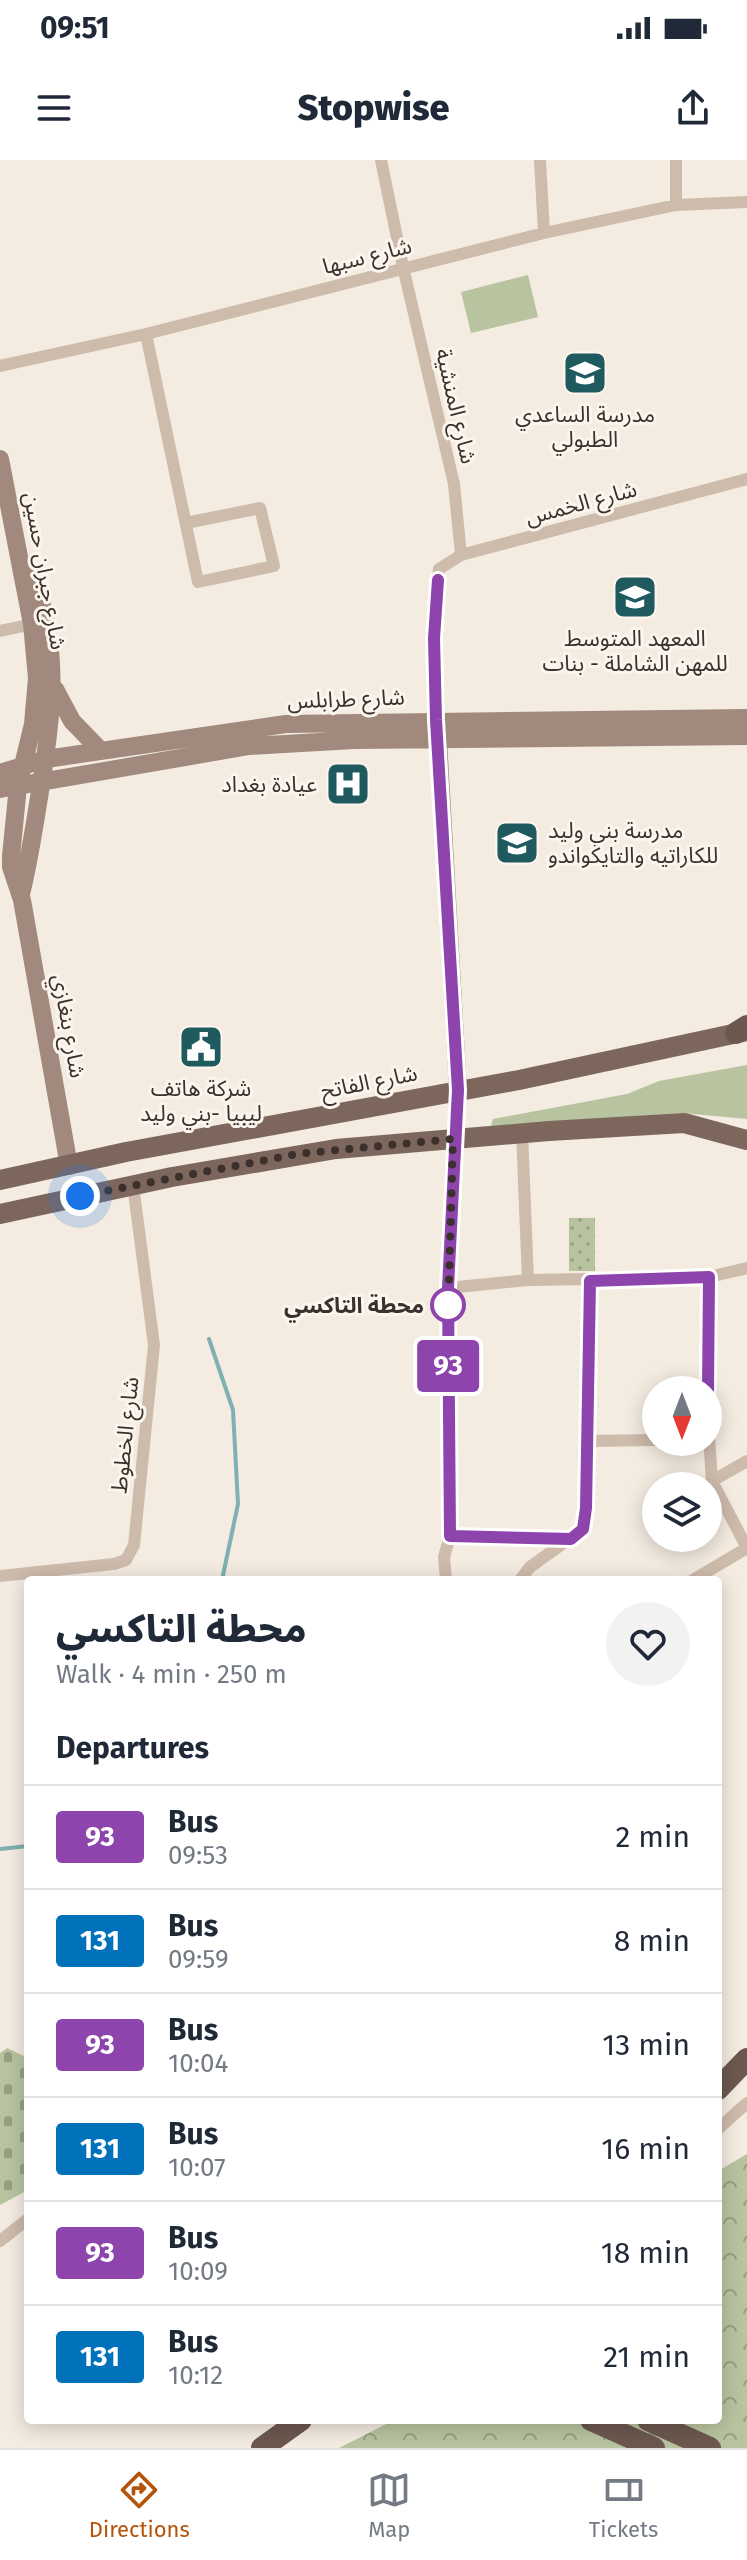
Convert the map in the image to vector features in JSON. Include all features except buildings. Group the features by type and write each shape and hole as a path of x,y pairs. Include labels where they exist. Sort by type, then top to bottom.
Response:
{"highway":[{"path":"722,2085 747,2059"},
{"path":"262,2448 299,2424"},
{"path":"600,2424 654,2448"},
{"path":"657,2424 710,2448"}],"main road":[{"name":"شارع جبران حسين","path":"0,459 13,521 39,594 37,678 30,737 23,766 9,788 6,848"},
{"path":"39,623 53,684 72,721 101,751"},
{"path":"21,894 46,759 53,684"},
{"name":"شارع طرابلس","path":"0,773 46,759 286,724 747,718"},
{"name":"شارع طرابلس","path":"9,788 249,746 354,740 747,736"},
{"path":"0,764 30,737"},
{"path":"438,740 458,1090"},
{"path":"37,812 58,786 72,777"},
{"name":"شارع بنغازي","path":"6,848 21,894 69,1166"},
{"name":"شارع الفاتح","path":"0,1180 458,1090 743,1030"},
{"path":"295,1120 297,1154"},
{"path":"0,1214 297,1154 522,1133 684,1123 747,1140"}],"street":[{"name":"شارع المنشية","path":"381,160 454,484 461,555"},
{"path":"540,160 544,233"},
{"path":"676,160 676,205"},
{"name":"شارع سبها","path":"0,366 146,334 544,233 676,205 747,202"},
{"path":"146,334 198,582 274,566 260,508 186,523"},
{"name":"شارع الخمس","path":"461,555 747,479"},
{"path":"438,740 434,638 439,569 461,555"},
{"path":"0,631 39,623"},
{"path":"446,1576 444,1557 450,1536 448,1288 453,1139 458,1090"},
{"path":"522,1133 528,1280"},
{"name":"شارع الخطوط","path":"0,1576 114,1564 126,1560 134,1545 154,1345 133,1185"},
{"path":"448,1288 528,1280 709,1277 747,1268"},
{"path":"708,1376 709,1277"},
{"path":"523,1576 530,1567 583,1529 590,1281"},
{"path":"587,1441 642,1440"},
{"path":"722,1475 747,1461"},
{"path":"700,1576 747,1548 722,1500"},
{"path":"450,1536 571,1539"},
{"path":"722,2125 747,2103"},
{"path":"0,2241 24,2222"}],"green space":[{"path":"528,275 538,317 471,333 461,292"},
{"path":"747,1065 747,1119 682,1113 491,1126 493,1119 627,1094 659,1081"},
{"path":"569,1218 595,1218 595,1271 569,1271"},
{"path":"7,2048 24,2056 24,2192 0,2205 0,2053"},
{"path":"747,2154 747,2448 339,2448 386,2424 722,2424 722,2169"}],"waterway":[{"path":"209,1339 233,1410 238,1504 223,1576"},
{"path":"0,1849 24,1846"}],"bus line":[{"name":"93","path":"438,580 434,638 436,720 458,1090 453,1139 448,1288 450,1536 571,1539 583,1529 586,1508 590,1281 709,1277 708,1376"}],"place":[{"name":"مدرسة الساعدي الطبولي","path":"585,373"},
{"name":"المعهد المتوسط للمهن الشاملة - بنات","path":"635,597"},
{"name":"عيادة بغداد","path":"348,784"},
{"name":"مدرسة بني وليد للكاراتيه والتايكواندو","path":"517,843"},
{"name":"شركة هاتف ليبيا -بني وليد","path":"201,1047"},
{"name":"محطة التاكسي","path":"448,1305"}],"route":[{"path":"80,1196 297,1154 453,1139 448,1316 448,1305"}]}
